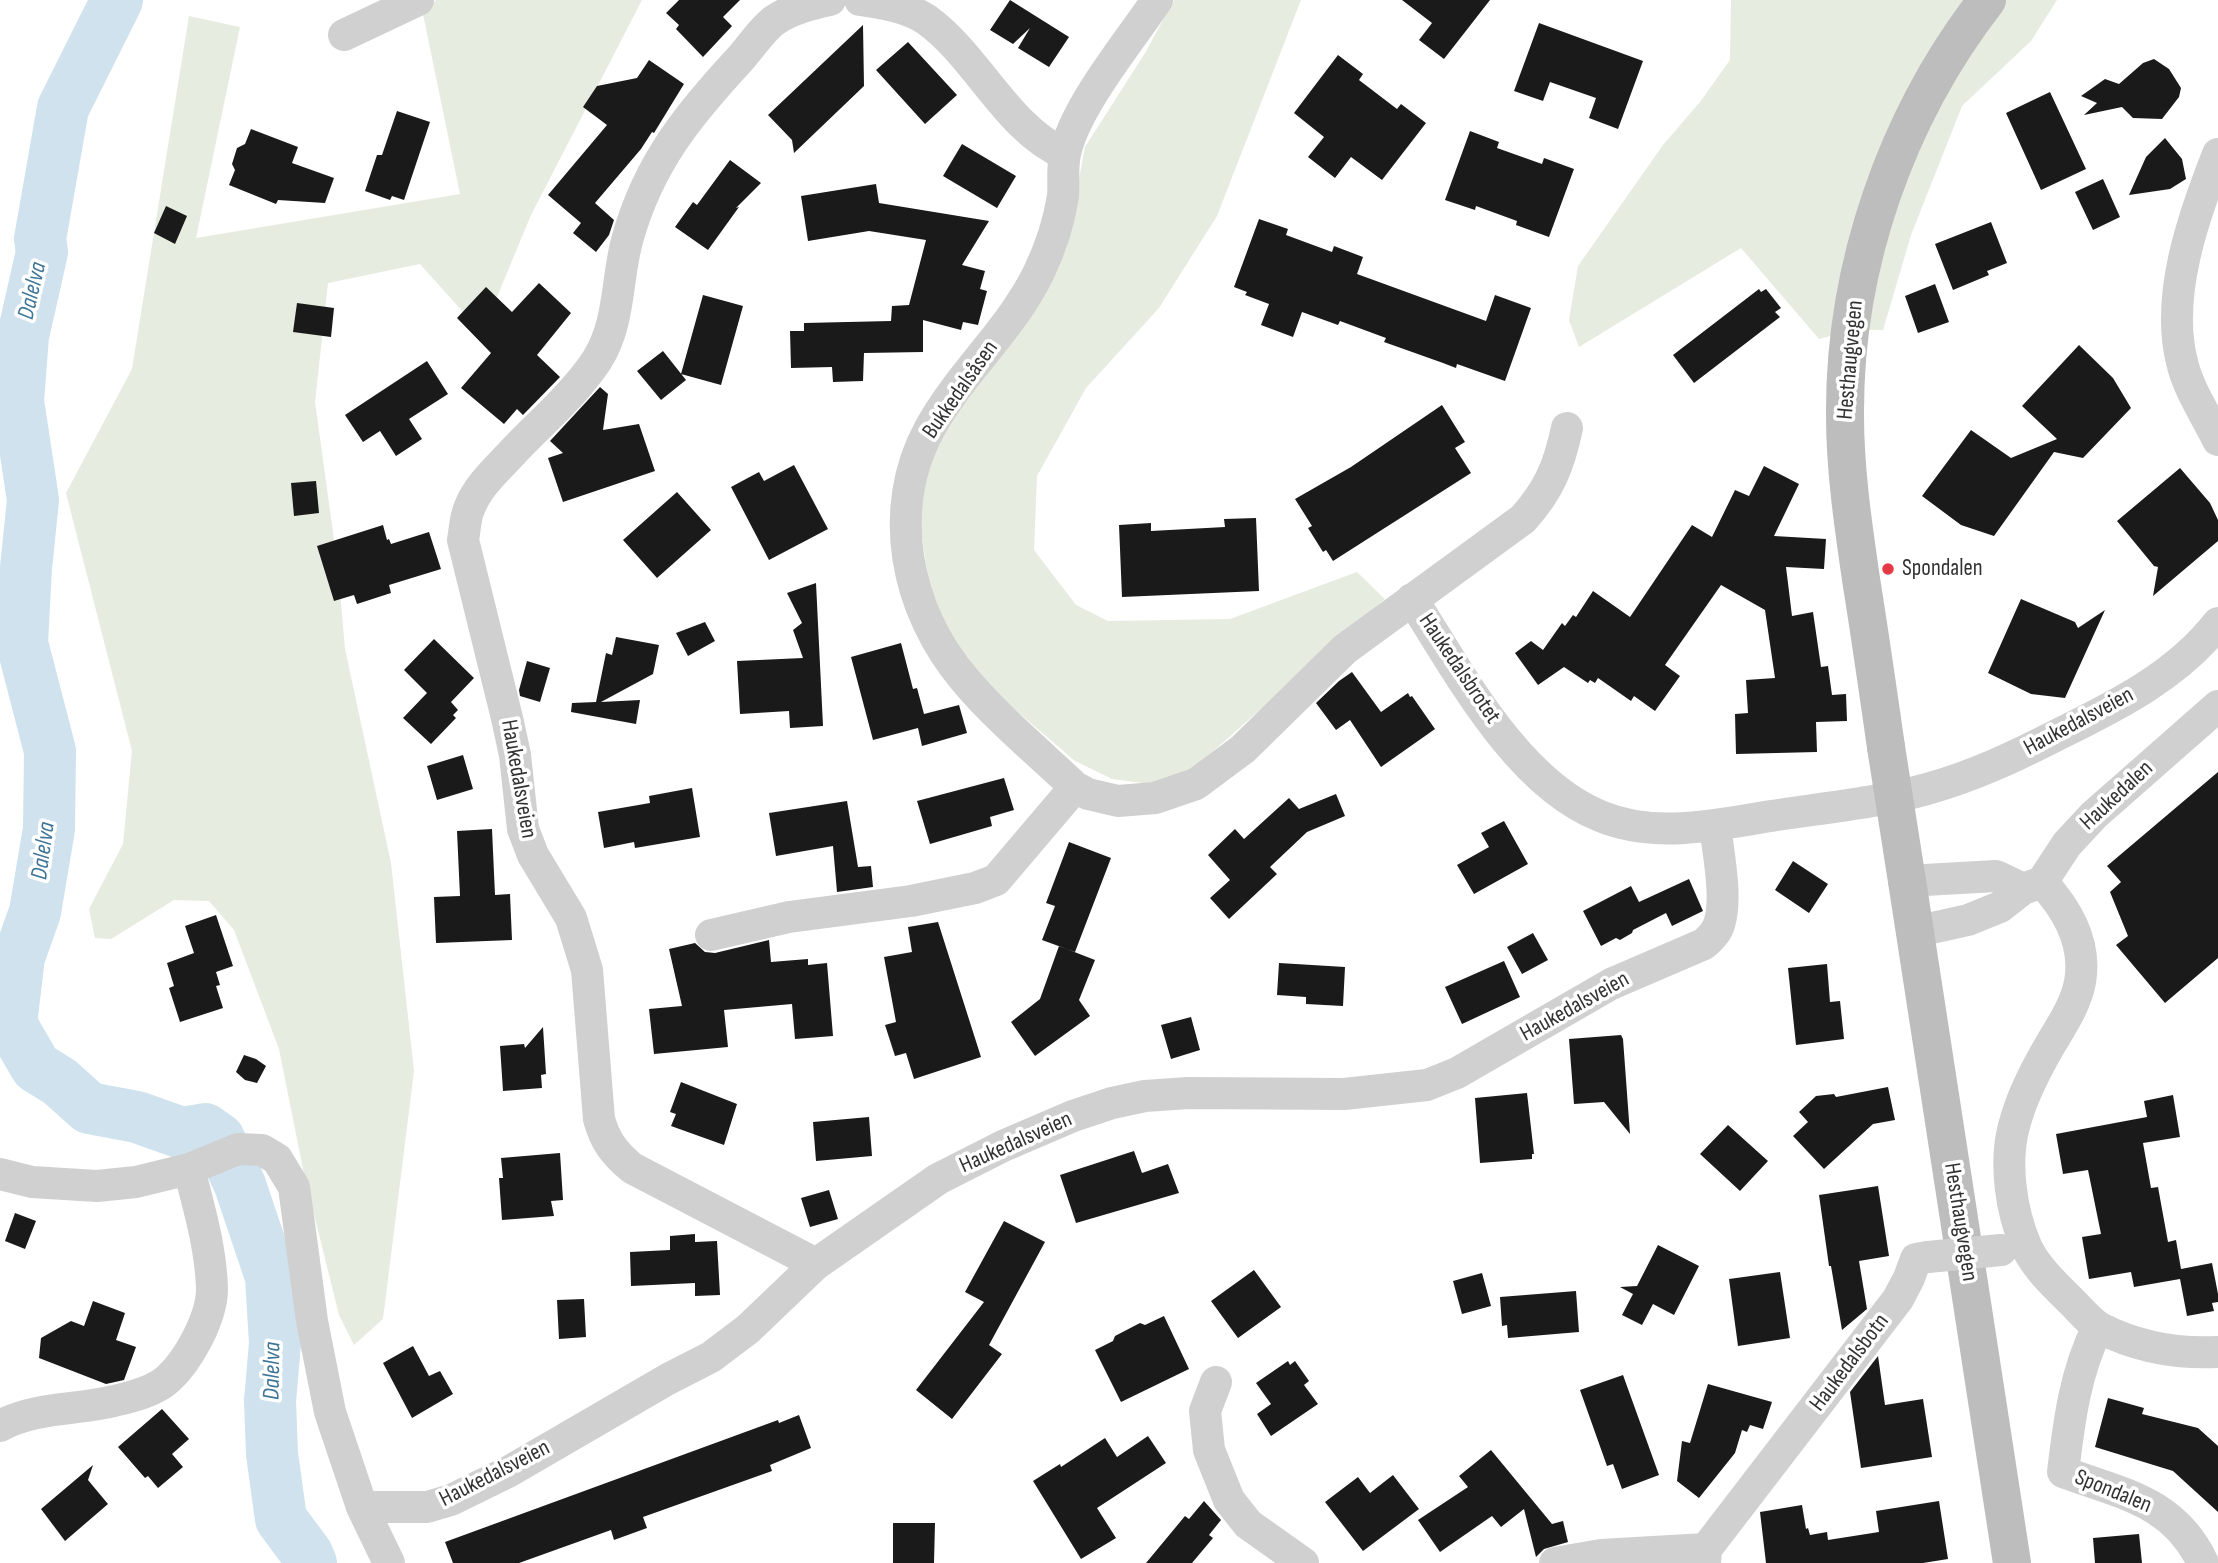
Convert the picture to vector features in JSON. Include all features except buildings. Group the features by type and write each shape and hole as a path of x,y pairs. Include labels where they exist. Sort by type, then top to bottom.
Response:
{"main road":[{"name":"Hesthaugvegen","path":"1987,0 1929,88 1907,132 1874,219 1854,311 1844,414 1852,516 2012,1563"}],"street":[{"path":"344,35 418,0"},
{"name":"Haukedalsveien","path":"816,1264 632,1168 615,1153 605,1139 599,1119 587,970 571,918 533,855 523,829 507,718 463,540 468,511 488,478 576,386 597,360 618,306 626,242 637,207 649,178 669,144 714,87 775,20 807,5 830,0"},
{"path":"860,0 886,4 926,19 950,41 1038,139 1065,154"},
{"name":"Bukkedalsåsen","path":"1157,0 1079,119 1065,154 1062,198 1050,247 1019,307 955,389 930,429 909,484 904,511 905,543 920,603 948,658 980,696 1075,787 1088,794 1118,801 1155,798 1196,784 1242,749 1345,649 1412,599"},
{"path":"2218,154 2190,237 2181,278 2176,336 2182,365 2218,440"},
{"name":"Haukedalsbrotet","path":"1567,428 1553,478 1540,500 1523,519 1412,599 1486,713 1514,750 1571,801 1598,816 1624,825 1662,829 1715,825"},
{"name":"Haukedalsveien","path":"362,1507 426,1507 451,1500 508,1472 711,1357 748,1329 816,1264 938,1179 1003,1146 1073,1116 1145,1096 1188,1093 1344,1094 1389,1091 1427,1085 1457,1073 1611,984 1704,944 1715,934 1722,901 1715,825 1866,802 1926,790 1963,778 2012,758 2098,715 2159,678 2188,656 2218,624"},
{"name":"Haukedalen","path":"1914,932 1968,920 2000,907 2033,885 2094,815 2218,706"},
{"path":"711,935 789,918 911,901 975,888 996,880 1075,787"},
{"path":"1907,881 1996,876 2033,885 2068,914 2075,932 2081,969 2076,998 2031,1078 2013,1129 2010,1176 2014,1198 2014,1248 2098,1327 2161,1350 2218,1352"},
{"path":"0,1174 32,1182 97,1186 136,1182 189,1169 238,1149 262,1150 277,1159 294,1187 312,1321 330,1412 362,1507 389,1563"},
{"path":"0,1426 30,1416 113,1401 146,1392 168,1380 187,1357 203,1327 212,1292 207,1243 189,1169"},
{"name":"Haukedalsbotn","path":"1555,1563 1601,1555 1706,1556 1898,1299 1916,1259 2014,1248"},
{"name":"Spondalen","path":"2098,1327 2087,1348 2070,1414 2063,1472 2148,1503 2175,1521 2203,1563"},
{"path":"1216,1382 1205,1411 1209,1450 1229,1500 1248,1524 1303,1563"}],"shaded area":[{"path":"436,0 642,0 531,215 482,333 420,264 328,283 315,402 338,569 345,649 391,863 414,1071 383,1319 354,1345 339,1315 304,1174 279,1049 234,930 209,901 174,900 111,939 95,938 89,909 123,844 132,751 66,493 132,369 189,16 240,27 196,238 460,194 423,14"},
{"path":"1174,0 1301,0 1217,216 1159,308 1086,388 1037,476 1034,550 1076,605 1108,621 1230,619 1357,572 1385,599 1193,769 1158,785 1112,779 1075,761 991,689 948,633 929,583 916,497 946,422 1027,319 1066,248 1085,147 1145,53"},
{"path":"1731,0 2057,0 2031,41 1962,106 1911,235 1883,330 1853,330 1819,339 1741,248 1579,347 1569,320 1578,266 1663,145 1700,102 1730,60"}],"water":[{"path":"270,1401 296,1466 281,1519 276,1500 248,1448 250,1414"}],"waterway":[{"name":"Dalelva","path":"117,0 63,108 40,239 42,252 23,336 18,401 33,500 22,643 50,751 49,829 35,912 19,957 11,1024 36,1067 60,1082 89,1108 137,1117 182,1133 205,1129 219,1139 240,1185 271,1277 275,1343 270,1401 272,1454 281,1519 311,1563"}],"place":[{"name":"Spondalen","path":"1888,569"}]}
